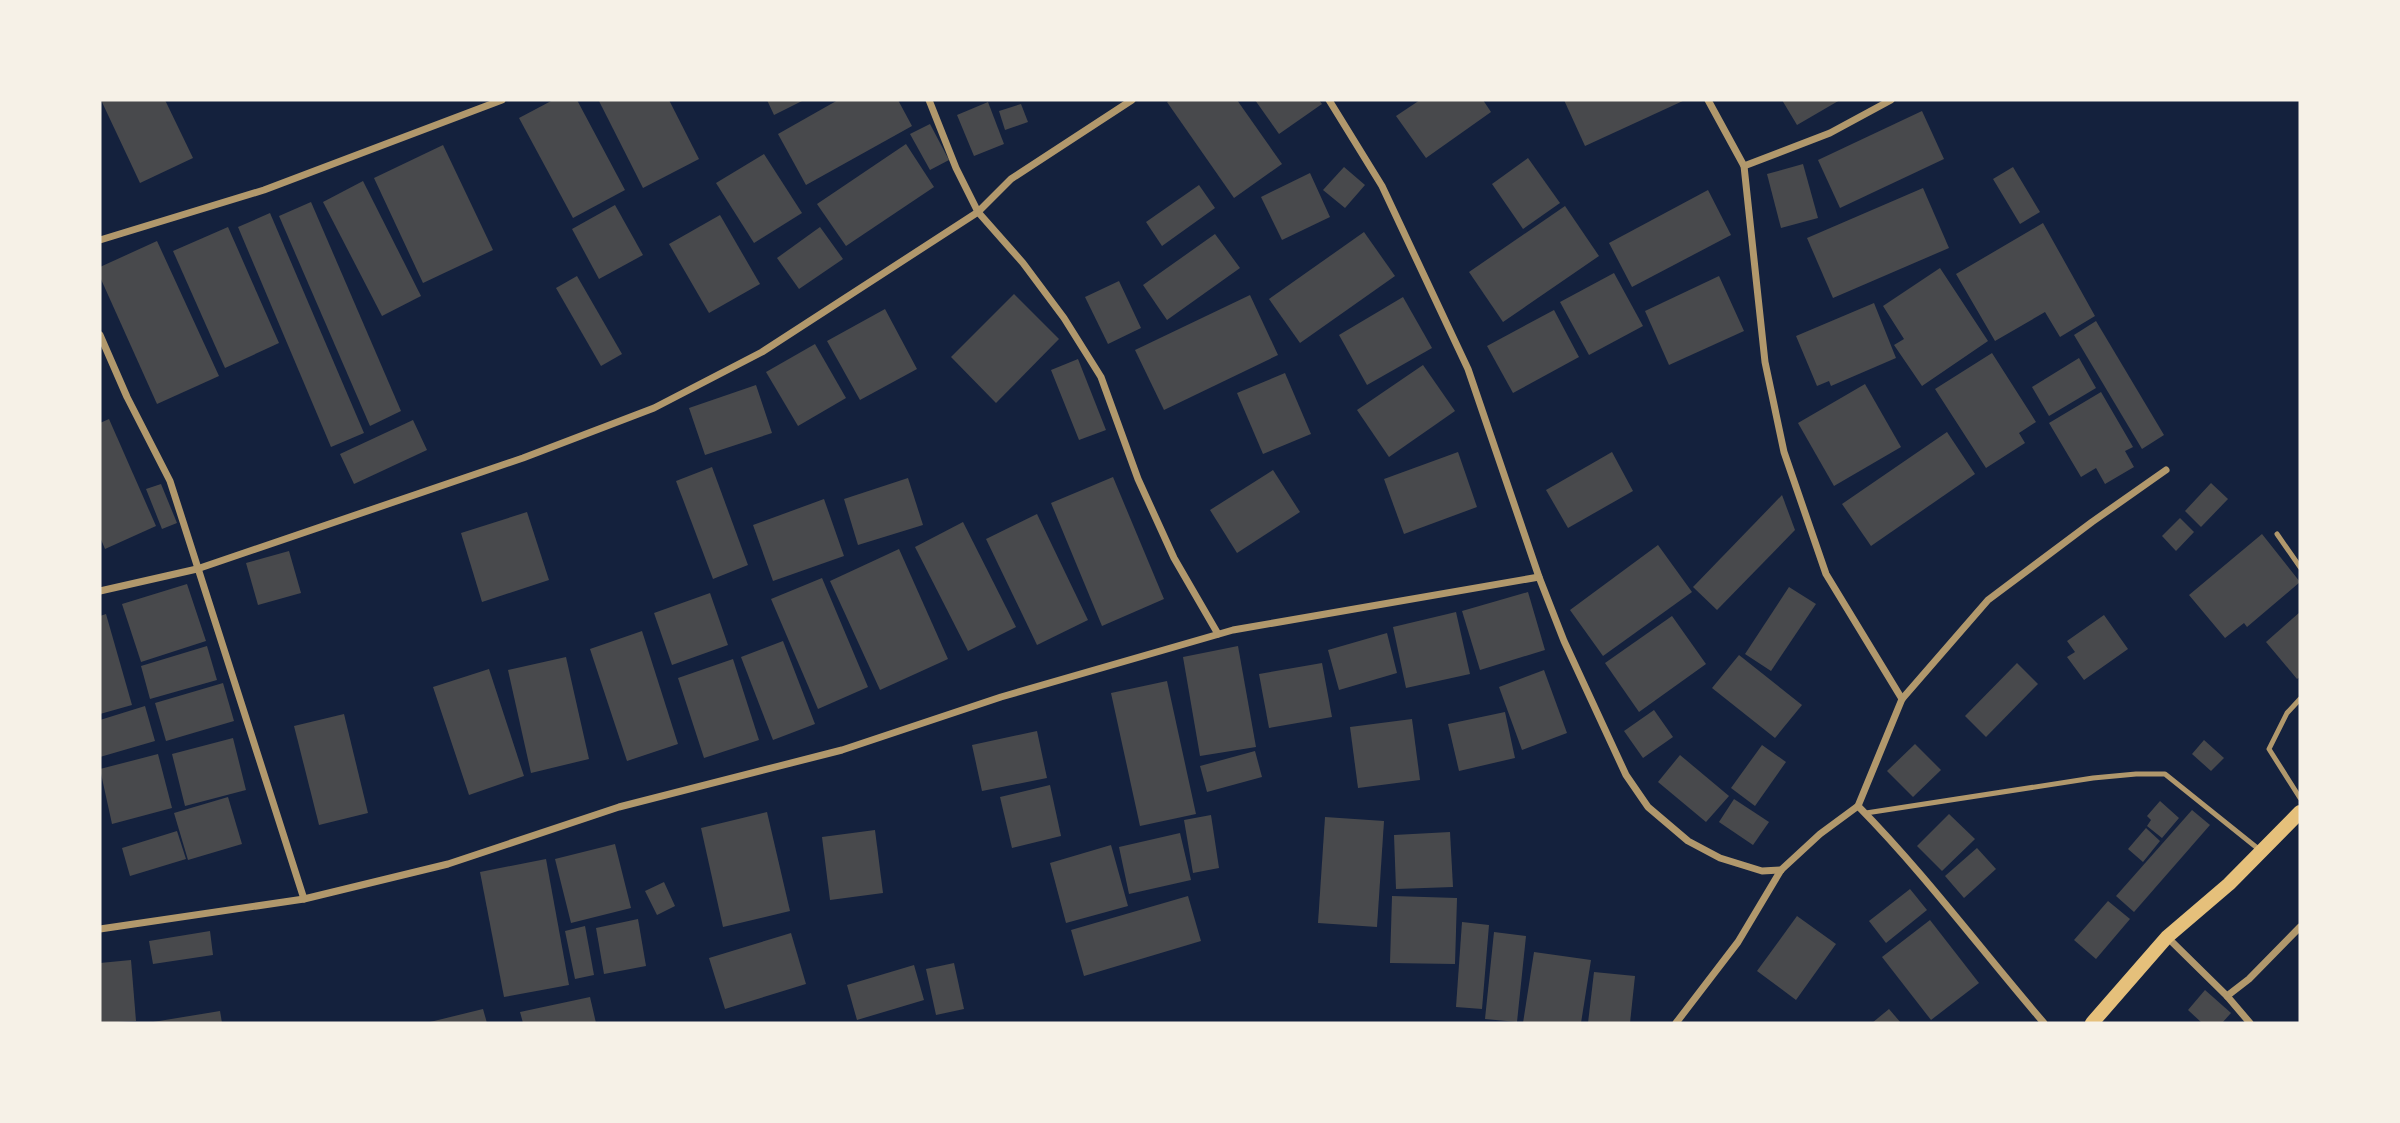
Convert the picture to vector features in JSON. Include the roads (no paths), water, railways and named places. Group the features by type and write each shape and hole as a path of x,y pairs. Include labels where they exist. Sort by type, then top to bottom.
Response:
{"main road":[{"path":"2092,1023 2167,937 2229,884 2300,812"}],"street":[{"path":"100,240 264,190 502,100"},
{"path":"929,100 956,167 978,212 1023,263 1101,377 1153,513 1174,558 1218,634"},
{"path":"100,591 197,569 523,458 654,408 762,352 978,212 1011,179 1132,100"},
{"path":"1329,100 1382,186 1468,369 1539,577 1564,641 1626,775 1648,807 1688,841 1720,858 1762,871 1781,870"},
{"path":"1708,100 1744,166 1765,362 1784,452 1826,574 1902,699"},
{"path":"1744,166 1830,134 1891,100"},
{"path":"100,335 127,397 170,481 304,899"},
{"path":"1676,1023 1738,942 1781,870 1821,834 1858,806 1902,699 1988,600 2166,470"},
{"path":"100,929 304,899 448,864 619,807 842,750 1001,697 1218,634 1539,577"},
{"path":"1858,806 1929,883 2044,1023"},
{"path":"2227,996 2257,971 2300,927"},
{"path":"2167,937 2227,996 2250,1023"}],"lane":[{"path":"2277,534 2300,567"},
{"path":"2300,699 2287,713 2269,749 2300,798"},
{"path":"1866,813 2093,778 2165,774 2261,851"}]}
